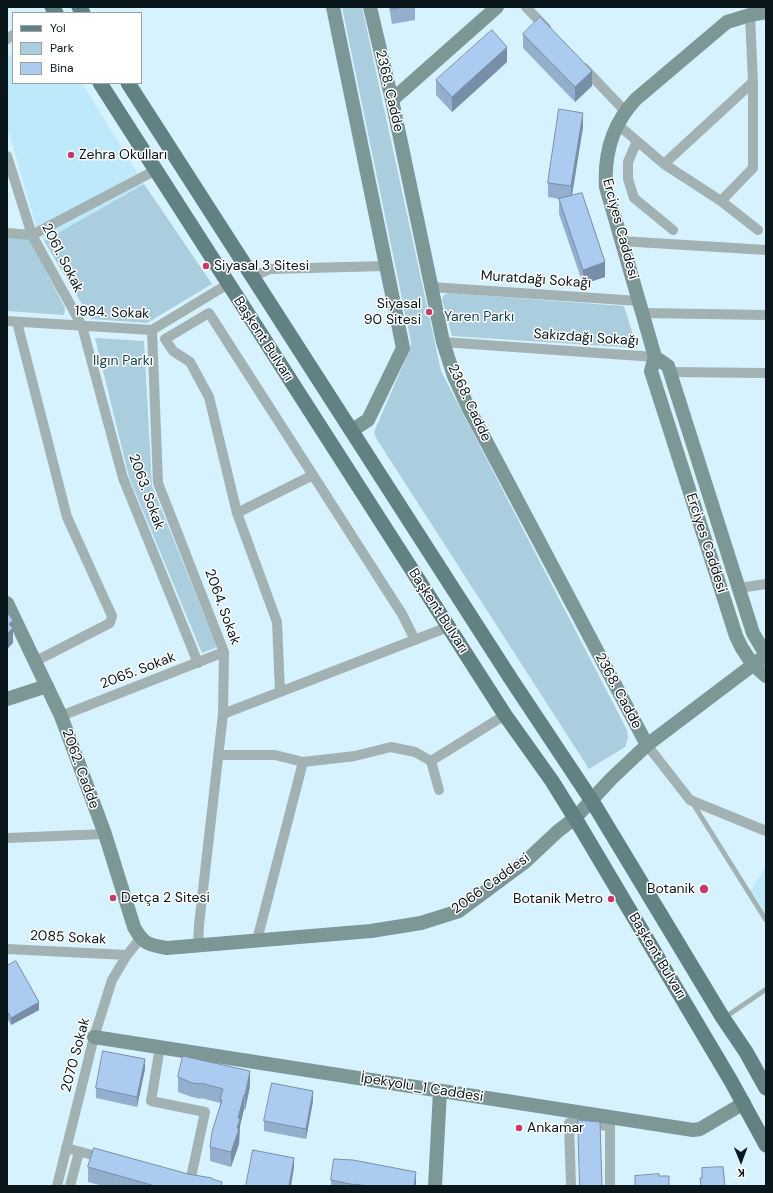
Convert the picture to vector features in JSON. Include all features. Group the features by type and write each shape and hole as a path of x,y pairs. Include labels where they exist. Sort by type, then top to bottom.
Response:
{"main road":[{"name":"Başkent Bulvarı","path":"101,84 448,627 505,715 552,782 575,818 744,1103 766,1145"},
{"name":"Başkent Bulvarı","path":"129,84 511,679 592,801 723,1018 746,1052 766,1088"}],"street":[{"path":"333,7 403,348 368,420 351,431"},
{"name":"2368. Cadde","path":"370,7 392,100 443,342 454,376 469,409 647,745"},
{"path":"392,100 496,7"},
{"path":"526,7 553,35"},
{"path":"720,201 753,168 753,82 748,12"},
{"name":"Erciyes Caddesi","path":"766,12 748,12 727,22 636,99 625,111 617,124 610,143 605,173 606,187 655,356 651,371 736,636 742,650 752,665 766,676"},
{"path":"574,58 625,111"},
{"path":"664,164 753,82"},
{"path":"617,124 664,164 720,201 758,230"},
{"path":"637,141 628,162 628,179 634,198 673,230"},
{"name":"2061. Sokak","path":"7,156 32,235 82,326"},
{"path":"7,233 32,235 156,170"},
{"path":"621,241 766,250"},
{"path":"252,277 270,269 386,266"},
{"name":"1984. Sokak","path":"12,321 152,330 228,284"},
{"name":"Muratdağı Sokağı","path":"432,287 641,307 766,315"},
{"path":"280,692 277,622 237,513 209,397 190,362 173,351 165,338 209,313 402,614 415,640"},
{"path":"12,321 67,517 112,616 110,623 36,661"},
{"name":"2063. Sokak","path":"82,326 123,478 198,663"},
{"name":"2064. Sokak","path":"152,330 158,482 224,652 223,714 199,925 198,947"},
{"name":"Sakızdağı Sokağı","path":"443,342 655,356"},
{"name":"Erciyes Caddesi","path":"655,356 668,366 753,633 766,655"},
{"path":"670,372 766,373"},
{"path":"237,513 313,475"},
{"path":"739,588 766,584"},
{"name":"2062. Cadde","path":"7,603 61,716 105,834 134,927 140,939"},
{"path":"223,714 448,627"},
{"name":"2065. Sokak","path":"61,716 224,652"},
{"name":"2066 Caddesi","path":"140,939 154,946 167,948 198,947 257,940 371,931 421,923 459,911 525,862 558,831 575,818 611,779 647,745 766,655"},
{"path":"7,699 47,686"},
{"path":"431,761 505,715"},
{"path":"647,745 658,756 690,800 766,831"},
{"path":"218,755 275,755 303,762 355,756 391,747 415,752 431,761 439,790"},
{"path":"257,940 303,762"},
{"path":"7,838 105,834"},
{"name":"2070 Sokak","path":"57,1186 94,1037 112,980 140,939"},
{"name":"2085 Sokak","path":"7,949 128,955"},
{"name":"İpekyolu_1 Caddesi","path":"94,1037 693,1130 700,1129 744,1103"},
{"path":"160,1047 151,1101 205,1112 186,1181 200,1184"},
{"path":"435,1186 440,1091"},
{"path":"570,1186 568,1123 610,1126 610,1186"},
{"path":"66,1148 116,1162"},
{"path":"70,1186 79,1152"}],"lane":[{"path":"690,800 766,920"},
{"path":"723,1018 765,990"}],"shaded area":[{"name":"Zehra Okulları","path":"12,54 12,84 83,84 144,184 44,241 37,229 7,127 7,57"},
{"path":"766,867 766,914 751,890"}],"green space":[{"path":"342,7 362,7 441,371 627,730 628,738 625,747 589,769 376,438 374,432 410,349 411,342"},
{"path":"144,184 212,284 147,323 91,319 44,241"},
{"path":"7,237 29,238 65,308 64,315 7,311"},
{"name":"Yaren Parkı","path":"448,293 624,306 637,348 452,336 442,299 444,295"},
{"name":"Ilgın Parkı","path":"95,338 144,341 152,486 217,647 202,653 129,477"}],"building":[{"path":"392,7 404,7 392,9"},
{"path":"540,17 592,71 575,87 523,34"},
{"path":"492,30 507,47 452,97 436,80"},
{"path":"559,109 583,113 571,186 548,183"},
{"path":"582,193 605,262 583,270 559,199"},
{"path":"7,613 13,621 9,624 13,628 7,634"},
{"path":"16,961 39,1002 11,1018 7,1011 7,966"},
{"path":"103,1051 145,1059 137,1097 96,1088"},
{"path":"183,1056 250,1071 238,1118 240,1119 237,1128 239,1129 231,1152 210,1147 212,1132 222,1100 220,1099 223,1089 201,1083 192,1083 178,1077"},
{"path":"272,1083 313,1091 306,1129 264,1121"},
{"path":"578,1120 600,1122 602,1186 580,1186"},
{"path":"94,1148 188,1174 212,1178 222,1182 221,1186 155,1186 88,1167"},
{"path":"253,1150 294,1158 289,1186 246,1186"},
{"path":"334,1159 353,1160 416,1172 414,1186 366,1186 331,1180"},
{"path":"723,1167 725,1186 701,1186 700,1178 702,1178 702,1168"},
{"path":"659,1174 659,1176 669,1176 669,1186 635,1186 635,1176"}],"place":[{"name":"Zehra Okulları","path":"71,155"},
{"name":"Siyasal 3 Sitesi","path":"206,266"},
{"name":"Siyasal 90 Sitesi","path":"429,312"},
{"name":"Botanik","path":"704,889"},
{"name":"Detça 2 Sitesi","path":"113,898"},
{"name":"Botanik Metro","path":"611,899"},
{"name":"Ankamar","path":"519,1128"}]}
